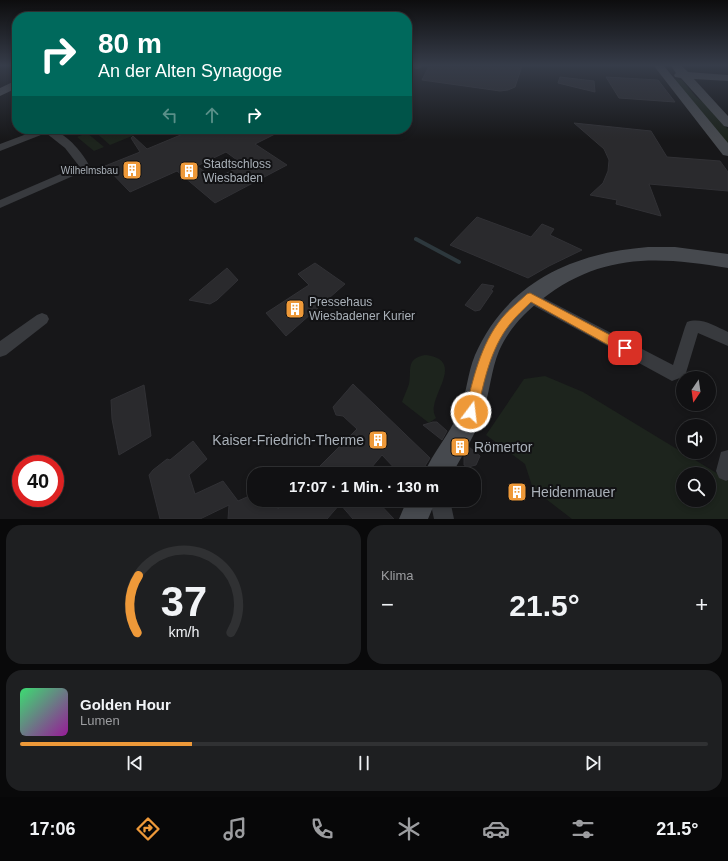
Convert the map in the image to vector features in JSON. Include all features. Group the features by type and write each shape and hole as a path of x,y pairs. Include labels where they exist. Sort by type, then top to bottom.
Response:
{"street":[{"path":"679,90 728,152"},
{"path":"698,90 728,123"},
{"path":"0,148 35,134"},
{"path":"0,204 85,167 77,155 53,134"},
{"path":"441,467 471,412 481,371 490,348 506,321 530,296 548,282 562,274 587,264 633,254 659,253 722,260"},
{"path":"530,296 672,373 679,371 692,327 700,327 728,339"},
{"path":"0,350 42,319"},
{"path":"413,519 419,507"},
{"path":"442,507 444,519"}],"shaded area":[{"path":"682,90 690,90 696,97 709,106 728,129 728,145"},
{"path":"88,134 104,147 94,151 77,137"},
{"path":"97,134 137,134 110,145"},
{"path":"425,355 436,358 442,362 445,368 434,408 436,418 429,423 402,402 409,384 412,362 414,359"},
{"path":"545,376 583,392 676,448 676,459 693,459 707,467 676,467 676,507 716,507 716,473 728,480 728,519 572,519 533,489 525,464 486,435 524,379"}],"building":[{"path":"614,90 666,90 675,102 619,98"},
{"path":"574,123 651,131 667,157 720,161 728,172 728,191 649,184 661,216 616,204 617,200 590,195 603,183 608,171 609,160 604,149"},
{"path":"183,134 275,134 255,144 287,165 215,203 177,171 130,192 105,166 140,152 131,138 133,136 147,149","holes":["226,152 244,165 214,179 197,166"]},
{"path":"477,217 531,237 542,224 554,229 550,235 582,250 528,278 450,245"},
{"name":"Pressehaus Wiesbadener Kurier","path":"315,263 345,284 286,336 266,313 309,285 298,274"},
{"path":"227,268 238,280 217,300 210,304 189,300"},
{"path":"482,284 494,286 491,290 493,291 480,310 475,311 465,305"},
{"name":"Kaiser-Friedrich-Therme","path":"353,384 430,458 424,467 393,467 382,455 372,467 319,467 357,429 343,416 336,415 333,407"},
{"path":"144,385 151,436 119,455 112,419 111,400"},
{"path":"437,422 447,431 442,440 423,425"},
{"path":"193,441 207,459 189,475 195,494 223,481 238,501 247,497 247,507 277,507 278,509 280,507 337,507 327,519 228,519 229,505 200,519 160,519 149,475 167,459 170,460"},
{"path":"469,447 480,456 476,465 468,467 464,465 464,456"},
{"path":"343,507 383,507 394,519 353,519"}],"waterway":[{"path":"416,239 459,262"}],"place":[{"name":"Wilhelmsbau","path":"132,170"},
{"name":"Stadtschloss Wiesbaden","path":"189,171"},
{"name":"Pressehaus Wiesbadener Kurier","path":"295,309"},
{"name":"Kaiser-Friedrich-Therme","path":"378,440"},
{"name":"Römertor","path":"460,447"},
{"name":"Heidenmauer","path":"517,492"}],"route":[{"path":"471,412 481,371 497,334 518,307 530,296 625,348"}]}
